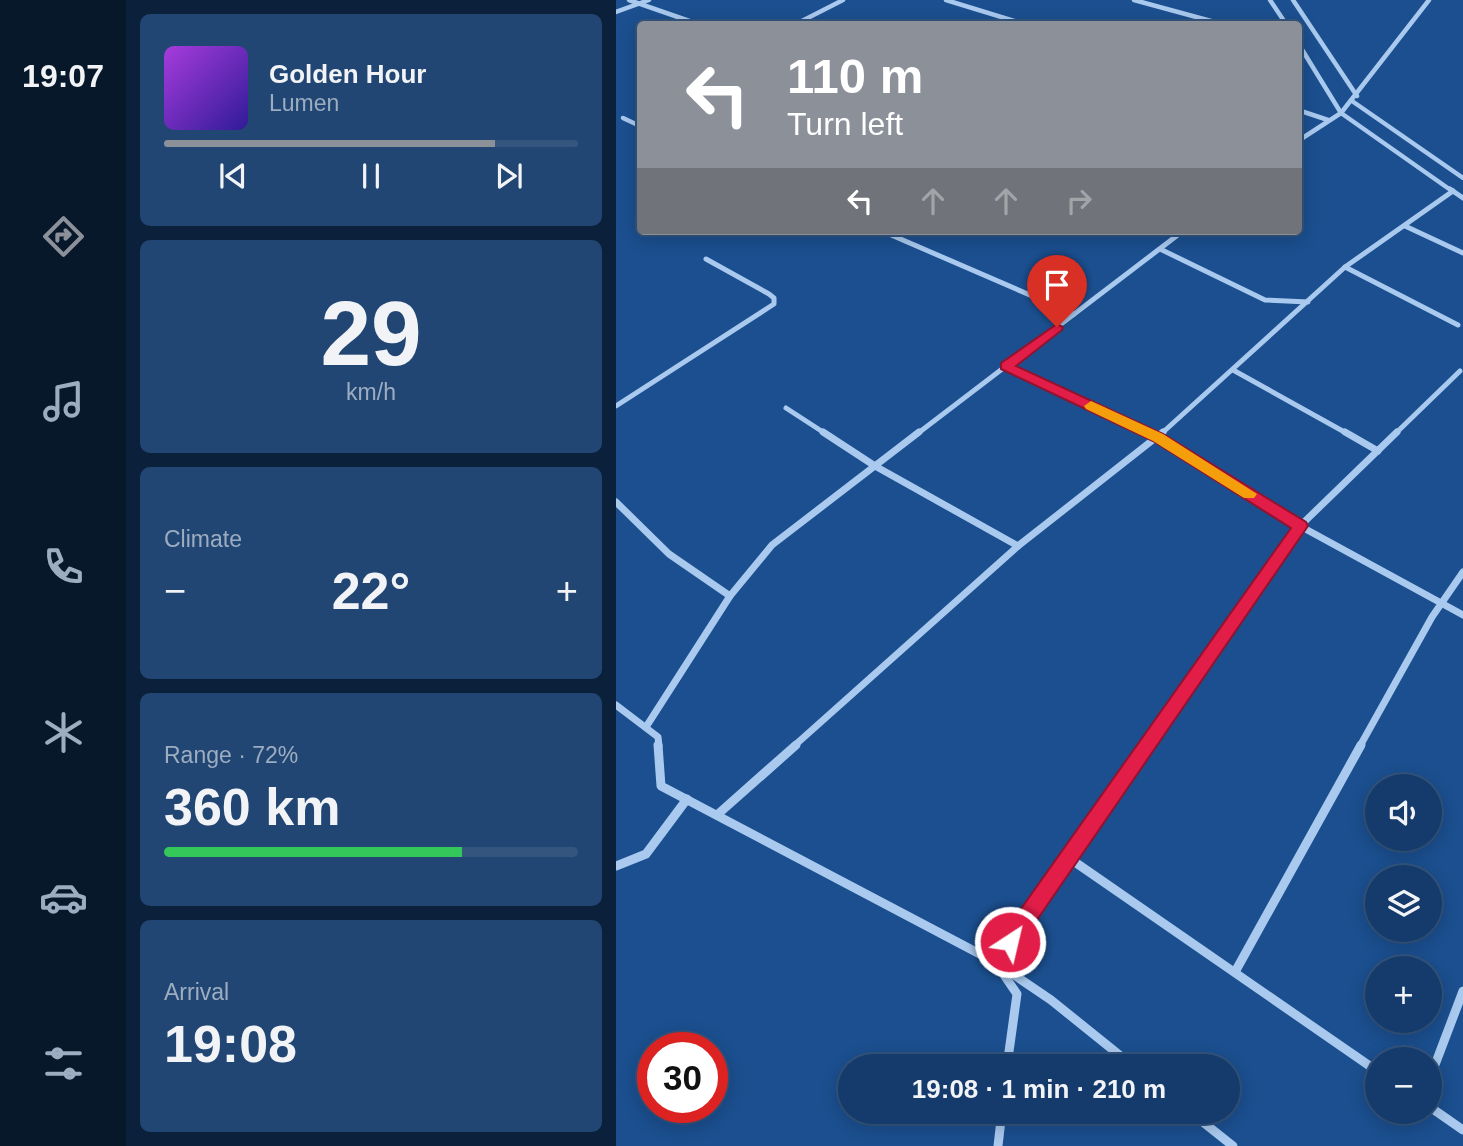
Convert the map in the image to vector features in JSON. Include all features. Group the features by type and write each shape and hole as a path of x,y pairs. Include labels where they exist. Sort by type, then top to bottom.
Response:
{"street":[{"path":"629,0 689,21"},
{"path":"616,12 649,0"},
{"path":"802,21 843,0"},
{"path":"946,0 1014,21"},
{"path":"1134,0 1211,21"},
{"path":"1270,0 1284,21"},
{"path":"1293,0 1357,96"},
{"path":"1302,138 1341,113 1357,96 1429,0"},
{"path":"1302,50 1341,113 1463,198"},
{"path":"1352,101 1463,178"},
{"path":"1302,111 1328,120"},
{"path":"623,118 637,125"},
{"path":"717,816 1017,545 1158,437 1345,267 1453,191"},
{"path":"1405,226 1463,253"},
{"path":"891,235 1074,314"},
{"path":"646,727 730,596 772,545 1178,235"},
{"path":"1160,249 1265,300 1308,302"},
{"path":"616,405 774,304 774,298 769,294 706,259"},
{"path":"1345,267 1458,326"},
{"path":"1006,366 1158,437 1300,526 1463,615"},
{"path":"1233,370 1378,451"},
{"path":"995,962 1300,526 1460,371"},
{"path":"786,408 875,466 1017,545"},
{"path":"616,502 669,554 730,596"},
{"path":"1234,972 1441,604 1463,572"},
{"path":"616,705 658,737 661,786 995,962 1051,1000 1118,1054"},
{"path":"616,866 646,854 687,799"},
{"path":"1069,858 1365,1063"},
{"path":"995,962 1017,994 1009,1054"},
{"path":"1442,1047 1463,991"},
{"path":"1442,1115 1463,1130"},
{"path":"998,1146 1001,1124"},
{"path":"1205,1124 1233,1146"}],"slow traffic":[{"path":"1091,406 1158,437 1249,494"}],"route":[{"path":"1010,942 1300,526 1158,437 1006,366 1057,327"}]}
